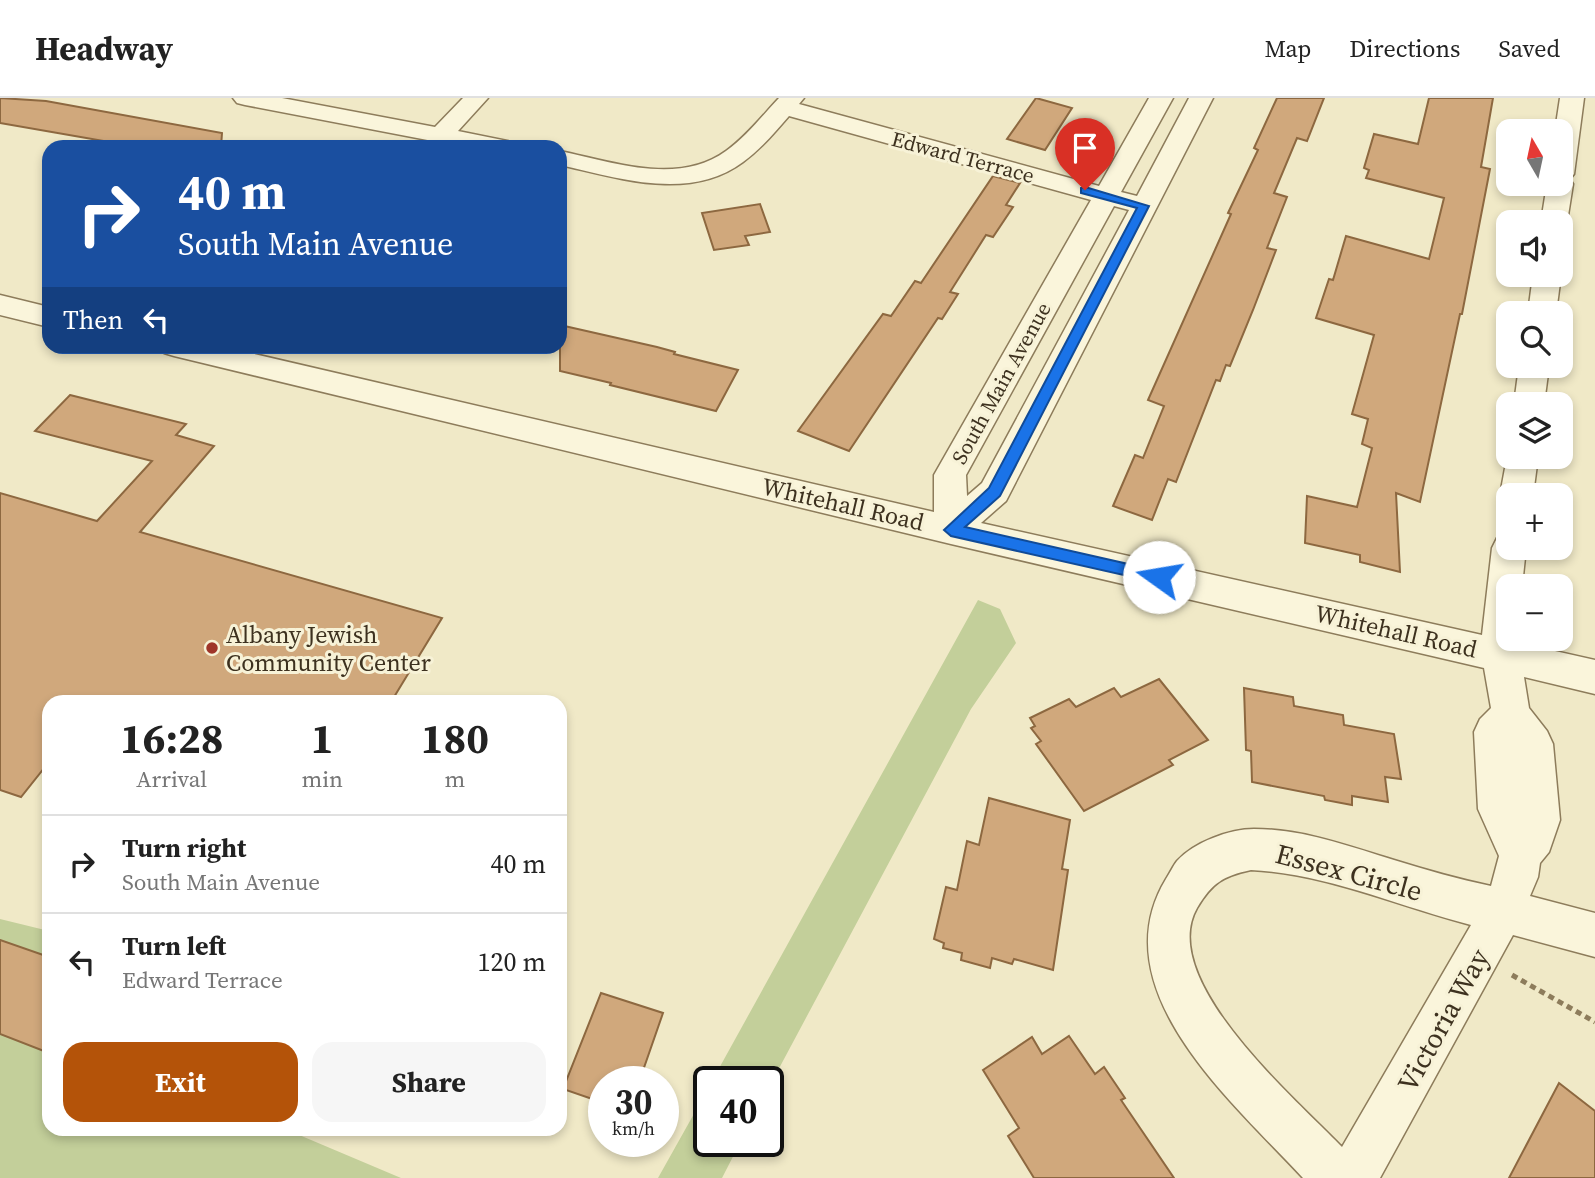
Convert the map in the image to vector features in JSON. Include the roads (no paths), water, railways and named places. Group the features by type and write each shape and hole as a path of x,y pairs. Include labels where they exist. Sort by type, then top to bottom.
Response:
{"street":[{"path":"245,98 467,140"},
{"path":"441,135 476,98"},
{"name":"South Main Avenue","path":"951,530 950,475 1161,98"},
{"name":"South Main Avenue","path":"951,530 995,492 1201,98"},
{"path":"1569,119 1572,98"},
{"path":"567,159 658,176 700,174 733,158 787,103"},
{"name":"Edward Terrace","path":"787,103 1143,206"},
{"path":"0,305 42,315"},
{"name":"Whitehall Road","path":"208,354 951,530 1595,677"},
{"name":"Victoria Way","path":"1352,1178 1377,1138 1502,912 1517,877 1520,855 1534,838 1539,820 1533,744 1511,714 1501,655 1501,610 1507,560"},
{"name":"Essex Circle","path":"1337,1178 1216,1049 1191,1013 1174,972 1168,931 1174,908 1185,884 1197,870 1227,854 1283,850 1322,859 1417,889 1595,935"}],"place":[{"name":"Albany Jewish Community Center","path":"212,648"}]}
